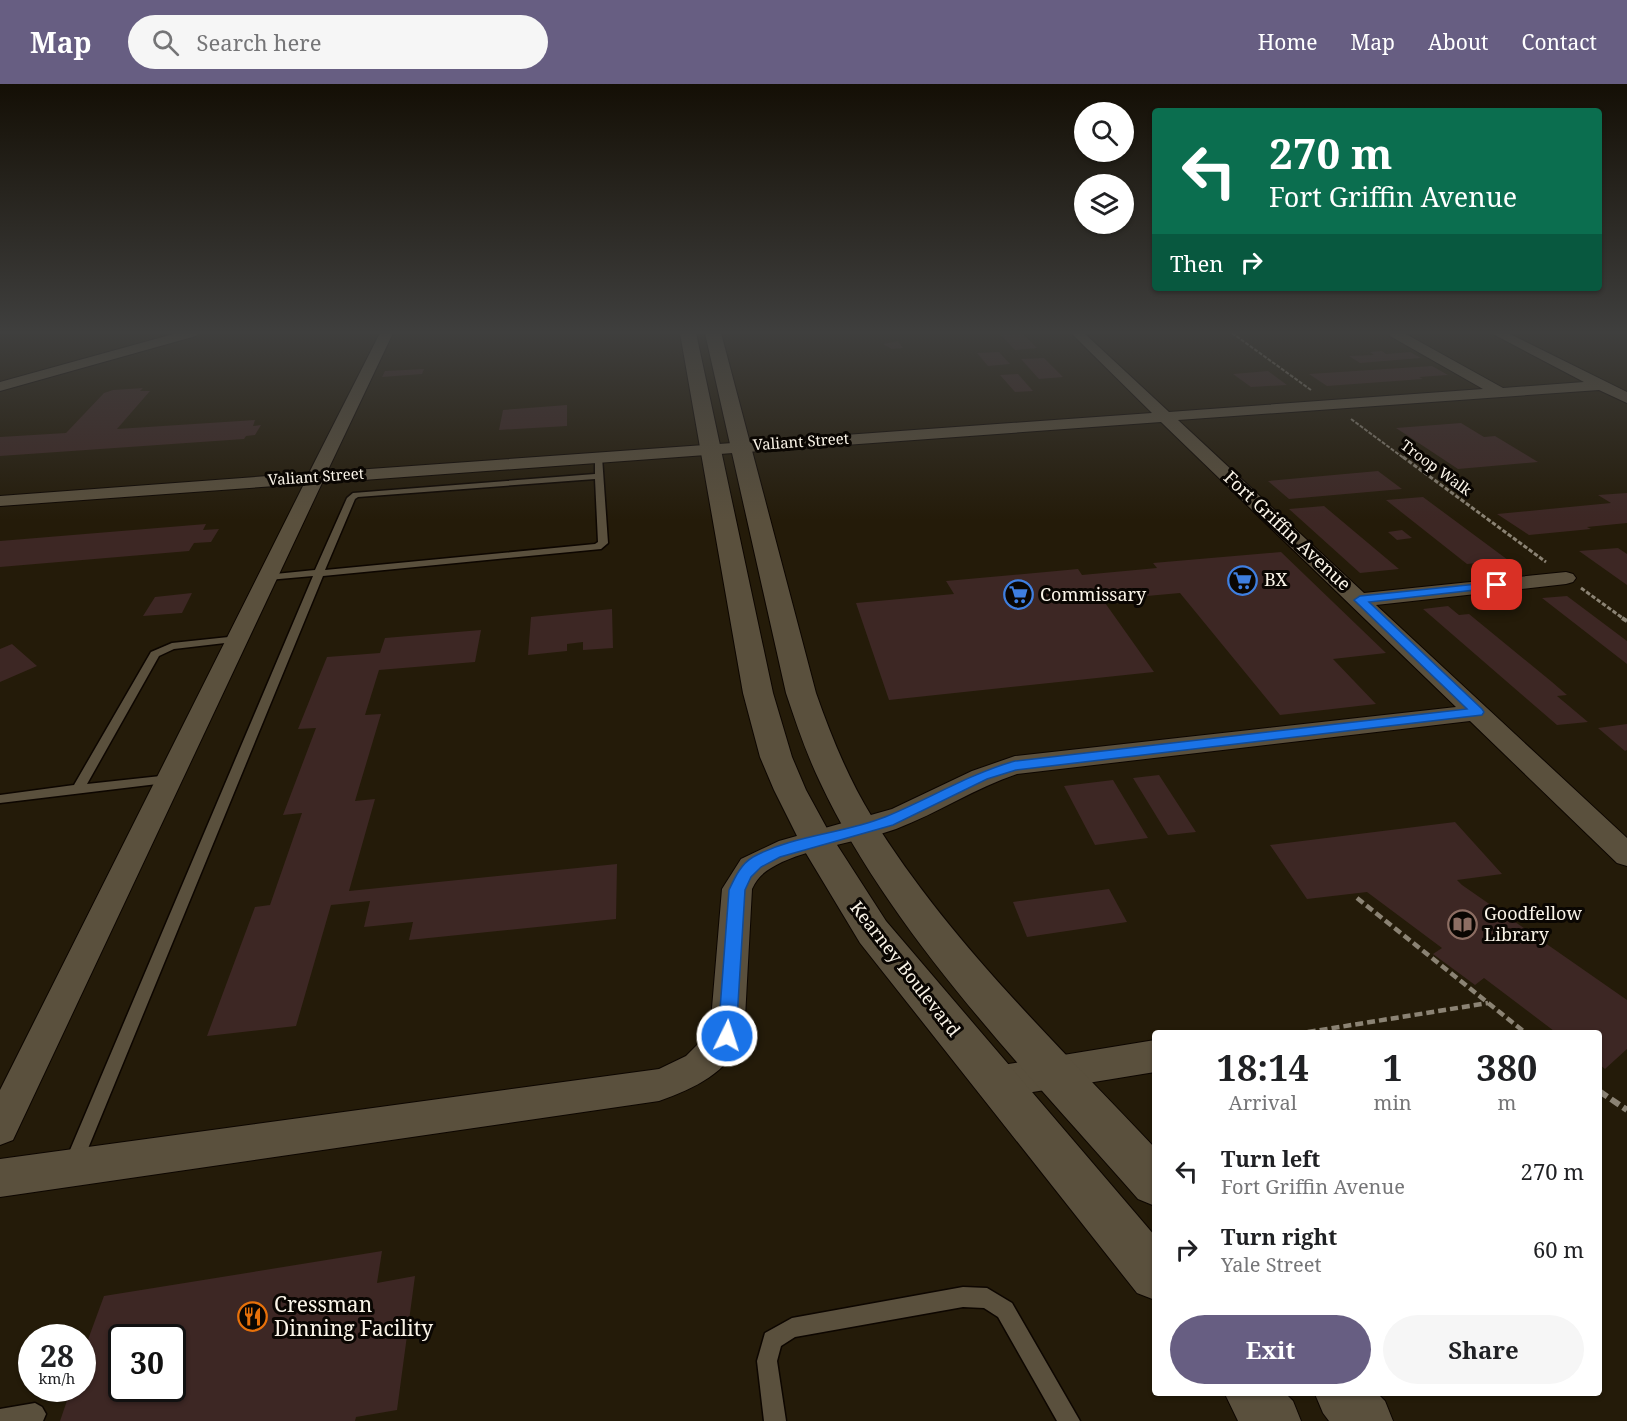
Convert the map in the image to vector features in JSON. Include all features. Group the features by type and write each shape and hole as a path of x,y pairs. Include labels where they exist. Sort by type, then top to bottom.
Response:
{"street":[{"path":"0,1128 356,395"},
{"name":"Kearney Boulevard","path":"709,395 809,720 836,784 862,830 906,894 959,963 1054,1072 1152,1179"},
{"name":"Kearney Boulevard","path":"720,395 766,728 790,790 816,841 873,932 1152,1271"},
{"name":"Fort Griffin Avenue","path":"1143,395 1627,855"},
{"name":"Valiant Street","path":"0,501 1467,395"},
{"path":"1360,600 1566,578"},
{"path":"0,1178 659,1085 683,1077 699,1068 717,1052 727,1036 737,890 745,873 756,863 776,853 862,830 904,814 982,776 1015,765 1478,712"},
{"path":"996,1082 1152,1056"},
{"path":"1254,1396 1273,1421"},
{"path":"1344,1396 1365,1421"}],"lane":[{"path":"268,577 598,547 603,543 598,457"},
{"path":"71,1168 351,498 356,495 599,476"},
{"path":"78,789 155,654 172,646 238,639"},
{"path":"0,799 170,779"},
{"path":"774,1421 767,1361 772,1340 792,1328 963,1297 987,1298 1005,1310 1070,1421"},
{"path":"0,1420 35,1414"}],"path":[{"name":"Troop Walk","path":"1320,395 1627,621"},
{"path":"1357,898 1522,1030"},
{"path":"1321,1030 1489,1003"},
{"path":"1602,1093 1627,1110"}],"building":[{"path":"102,395 146,395 117,429 255,420 253,426 261,425 255,435 246,436 244,439 0,456 0,437 66,433"},
{"path":"567,405 567,426 499,430 503,410"},
{"path":"1461,423 1484,437 1495,436 1538,462 1458,469 1396,428"},
{"path":"1378,471 1402,489 1289,499 1268,481"},
{"path":"1627,493 1627,523 1587,527 1591,529 1529,535 1497,514 1611,503 1598,495"},
{"path":"1423,497 1508,560 1467,564 1386,500"},
{"path":"1324,506 1399,569 1360,573 1289,509"},
{"path":"206,524 203,530 219,529 211,542 194,543 189,551 0,567 0,541"},
{"path":"1402,530 1412,538 1397,540 1388,532"},
{"path":"1618,548 1627,554 1627,585 1579,551"},
{"path":"1281,552 1386,653 1333,659 1376,704 1280,715 1180,593 1103,600 1154,672 889,700 856,603 954,594 946,581 1078,569 1082,575 1157,568 1153,563"},
{"path":"192,593 182,613 143,616 155,597"},
{"path":"1567,596 1627,641 1627,664 1542,598"},
{"path":"1448,606 1459,615 1469,614 1552,682 1567,695 1557,696 1588,722 1557,725 1423,609"},
{"path":"612,609 613,648 583,650 583,642 567,644 567,651 528,655 531,617"},
{"path":"481,630 475,662 379,670 365,715 381,714 355,801 375,799 349,891 617,864 616,919 409,940 413,922 364,927 370,901 331,905 296,1026 207,1036 255,907 270,905 302,813 283,815 316,728 298,729 327,657 380,653 385,638"},
{"path":"12,644 37,666 0,682 0,649"},
{"path":"1627,724 1627,750 1625,751 1598,728"},
{"path":"1159,775 1196,832 1168,835 1133,778"},
{"path":"1113,780 1148,838 1095,845 1064,786"},
{"name":"Goodfellow Library","path":"1455,822 1502,874 1457,880 1627,1000 1627,1049 1605,1069 1602,1066 1602,1030 1553,1030 1484,978 1475,985 1433,954 1442,948 1367,892 1307,899 1270,845"},
{"path":"1109,889 1127,922 1027,937 1013,902"},
{"name":"Cressman Dinning Facility","path":"382,1251 377,1283 415,1276 397,1410 356,1417 355,1421 60,1421 67,1402 96,1402 96,1324 94,1324 104,1296"}],"place":[{"name":"BX","path":"1243,580"},
{"name":"Commissary","path":"1019,595"},
{"name":"Goodfellow Library","path":"1463,924"},
{"name":"Cressman Dinning Facility","path":"253,1317"}],"route":[{"path":"727,1036 737,890 745,873 756,863 776,853 888,822 982,776 1015,765 1478,712 1360,600 1497,585"}]}
